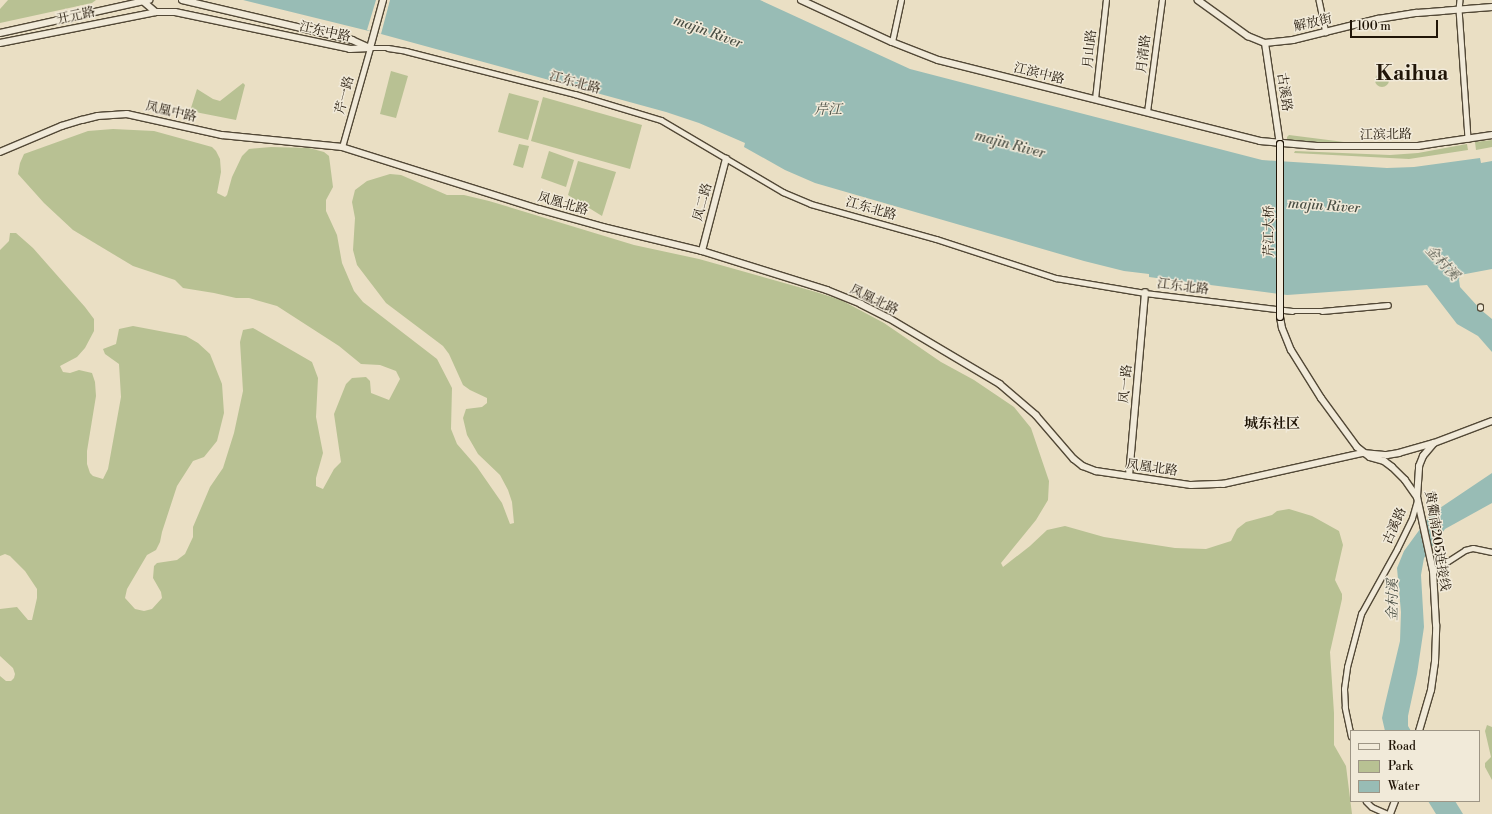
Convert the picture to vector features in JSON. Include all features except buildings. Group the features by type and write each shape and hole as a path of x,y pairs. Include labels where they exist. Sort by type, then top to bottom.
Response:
{"main road":[{"name":"开元路","path":"0,33 144,0"},
{"name":"江东中路","path":"182,0 352,40 370,48"},
{"path":"370,48 383,0"},
{"name":"江滨中路","path":"800,0 892,42 939,60 1234,135 1280,144"},
{"name":"江东中路","path":"156,12 175,12 350,49 370,48"},
{"name":"开元路","path":"0,43 156,12"},
{"name":"古溪路","path":"1265,43 1280,144"},
{"name":"江滨北路","path":"1280,144 1347,147 1410,146 1492,136"},
{"name":"芹江大桥","path":"1280,144 1280,318"},
{"name":"古溪路","path":"1280,318 1282,328 1291,350 1357,448 1363,453 1384,461 1392,467 1405,480 1418,497"},
{"path":"1434,443 1492,421"},
{"name":"黄衢南205连接线","path":"1419,730 1431,690 1435,662 1436,625 1433,571 1418,497 1419,466 1423,456 1434,443"},
{"path":"1389,814 1395,802"}],"street":[{"path":"144,0 156,12"},
{"path":"892,42 901,0"},
{"name":"月山路","path":"1095,99 1106,0"},
{"name":"月清路","path":"1148,112 1162,0"},
{"name":"解放街","path":"1198,0 1248,36 1265,43 1293,40 1380,18 1417,12 1492,7"},
{"path":"1319,0 1326,32"},
{"path":"1460,0 1459,9 1468,139"},
{"name":"芹一路","path":"342,147 370,48"},
{"name":"江东北路","path":"370,48 406,51 575,94 661,120 782,192 811,204 936,239 1056,278 1145,293 1302,312 1388,306"},
{"name":"凤凰中路","path":"0,152 23,145 71,126 97,120 124,118 162,120 222,135 342,147"},
{"name":"凤凰北路","path":"342,147 539,209 603,227 702,251 827,290 861,304 889,318 1000,384 1036,415 1055,439 1074,459 1084,466 1096,471 1191,485 1223,484 1363,453 1387,455 1434,443"},
{"name":"凤二路","path":"702,251 726,159"},
{"name":"凤一路","path":"1129,476 1145,293"},
{"name":"古溪路","path":"1350,732 1345,708 1344,689 1347,667 1361,614 1397,549 1412,518 1418,497"},
{"path":"1433,571 1465,550 1473,548 1492,552"},
{"path":"1367,802 1372,807 1389,814"}],"green space":[{"path":"8,0 96,0 92,3 0,23 0,9"},
{"path":"391,71 408,76 396,118 380,114"},
{"path":"1379,73 1385,73 1389,77 1389,83 1385,87 1379,87 1375,83 1375,77"},
{"path":"243,83 245,85 236,120 190,111 197,89 213,99 220,101"},
{"path":"509,93 539,101 528,140 498,132"},
{"path":"543,97 642,125 630,169 531,141"},
{"path":"113,129 154,131 212,147 220,159 221,172 217,193 225,197 242,156 249,149 271,147 309,148 324,152 329,156 333,187 326,200 326,211 337,235 342,263 354,291 363,302 437,359 452,388 451,429 457,444 477,467 502,503 510,524 514,523 512,502 508,490 500,475 478,454 467,435 463,418 466,409 482,407 487,403 487,398 463,385 449,354 443,346 386,303 357,265 353,250 355,218 352,202 355,190 367,181 390,174 401,175 447,195 464,195 489,201 634,245 699,259 816,292 841,300 884,323 941,362 974,380 1014,407 1031,428 1049,481 1048,500 1036,520 1001,563 1003,567 1030,546 1047,530 1065,526 1104,537 1175,548 1206,549 1231,541 1237,529 1246,522 1272,515 1277,511 1289,509 1312,516 1339,531 1343,545 1335,580 1342,594 1342,599 1330,652 1334,713 1334,745 1346,766 1352,814 0,814 0,676 6,681 11,681 15,674 13,668 0,656 0,609 17,607 28,620 32,620 37,598 37,589 25,571 10,556 5,554 0,556 0,250 9,241 10,233 16,233 33,248 94,319 94,331 85,348 77,357 60,366 63,372 70,373 79,370 92,373 95,382 96,396 87,451 87,464 90,473 93,476 103,479 108,469 121,397 119,364 105,354 103,349 116,344 119,329 133,326 186,336 198,343 210,354 222,384 224,413 217,441 204,457 193,461 177,486 160,542 156,550 147,555 127,589 125,598 135,609 144,611 152,609 162,598 161,592 153,578 154,566 157,563 177,560 185,554 193,537 193,527 210,487 223,468 234,433 243,391 240,342 243,330 253,328 312,362 318,378 316,417 323,453 316,478 316,486 323,489 334,469 341,462 334,414 346,384 352,378 366,377 370,381 371,393 389,400 400,379 396,371 380,365 361,364 339,346 277,306 249,298 236,298 183,288 175,280 133,266 73,230 44,203 18,174 20,163 24,154 88,131"},
{"path":"1289,135 1344,142 1345,144 1287,141 1287,137"},
{"path":"1492,140 1492,147 1476,150 1475,142"},
{"path":"519,144 529,146 523,168 513,165"},
{"path":"1467,144 1468,150 1409,159 1294,153 1295,151 1390,155 1418,153"},
{"path":"549,151 574,160 566,187 541,178"},
{"path":"578,161 616,172 602,216 568,195"},
{"path":"1487,725 1492,727 1492,780 1485,767 1485,763 1491,757 1485,731"}],"water":[{"name":"芹江","path":"243,0 760,0 910,69 1262,160 1387,168 1414,167 1480,158 1481,163 1492,161 1492,269 1460,275 1459,280 1460,287 1481,310 1492,319 1492,352 1478,336 1457,324 1427,285 1287,295 1149,277 1149,274 1124,271 1084,261 815,183 785,170 744,147 745,143 699,123 666,112 381,34"},
{"path":"1492,473 1492,503 1445,529 1424,558 1421,575 1424,627 1417,674 1408,716 1408,726 1410,730 1385,730 1382,718 1400,641 1401,612 1397,568 1404,551 1431,514"},
{"path":"1429,802 1456,802 1463,814 1436,814"}],"pier":[{"path":"376,0 390,0 381,34 367,30"}],"district":[{"name":"Kaihua","path":"1412,74"},
{"name":"城东社区","path":"1272,424"}],"water label":[{"name":"majin River","path":"708,32"},
{"name":"majin River","path":"1010,145"},
{"name":"majin River","path":"1324,206"},
{"name":"金村溪","path":"1442,263"},
{"name":"金村溪","path":"1393,600"}]}
